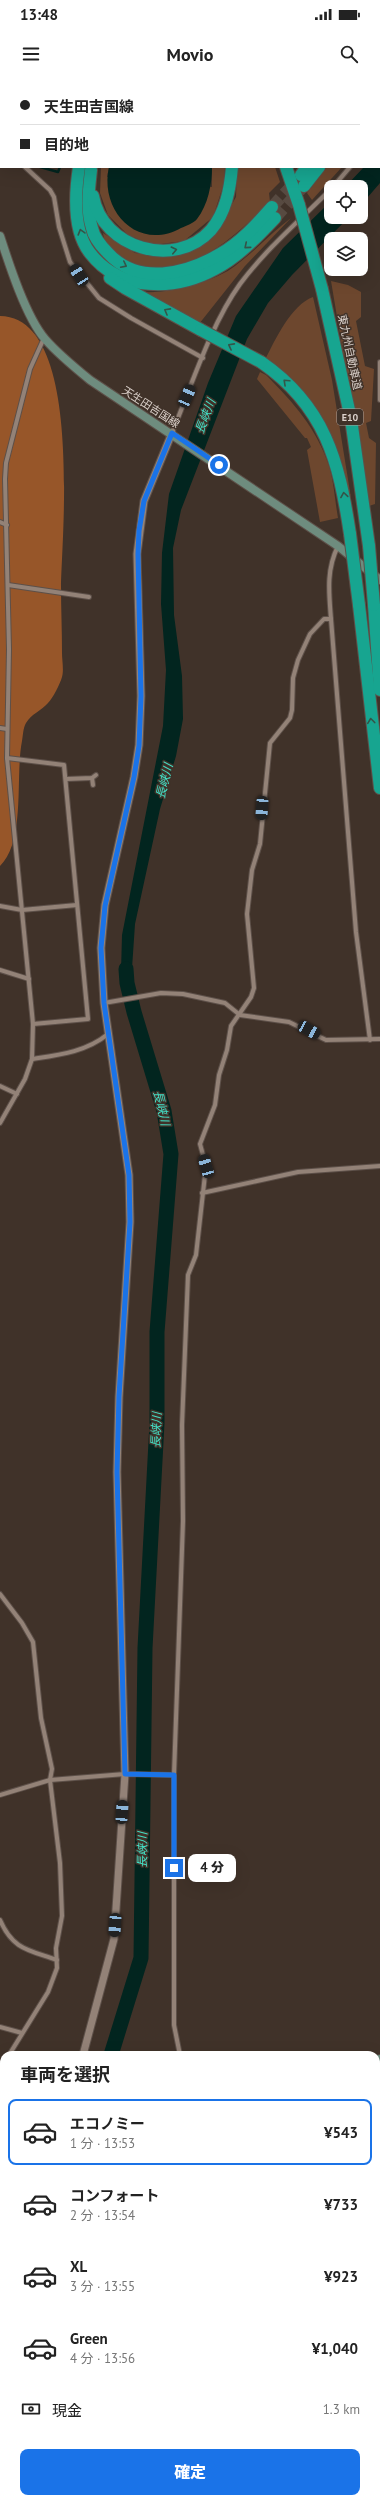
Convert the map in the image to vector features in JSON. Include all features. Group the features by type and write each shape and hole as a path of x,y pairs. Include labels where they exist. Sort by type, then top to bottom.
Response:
{"highway":[{"path":"79,168 77,214 79,228 90,253 111,278 125,288 261,362 290,385 314,414 323,430 338,467 350,534 380,788"},
{"path":"92,169 94,202 107,226 118,236 134,244 153,251 168,251 184,247 210,231 220,217 227,201 232,168"},
{"name":"東九州自動車道","path":"286,168 322,289 351,419 369,546 380,690"},
{"path":"304,176 317,168"},
{"path":"90,253 109,269 126,279 154,285 168,284 215,269 256,238 273,213 221,254 185,270 151,274 122,265 111,257 97,240 89,216 92,169"}],"main road":[{"name":"天生田吉国線","path":"0,236 3,256 44,338 90,380 172,433 338,546 380,580"}],"street":[{"path":"26,168 54,197 58,227 70,262 99,298 131,318 203,358"},
{"path":"339,180 349,168"},
{"path":"84,2051 114,1939 128,1775 117,1472 119,1396 130,1222 129,1182 104,1003 101,948 105,906 134,777 139,746 141,696 138,554 139,531 144,501 220,317 239,285 268,248 324,196"},
{"path":"0,1123 25,1079 32,1059 34,1024 7,758 8,585 6,463 30,369 44,338"},
{"path":"380,362 380,400"},
{"path":"0,522 7,524"},
{"path":"338,546 330,565 329,584 331,619 355,918 370,1040"},
{"path":"8,585 89,597"},
{"path":"179,2051 174,2025 172,1775 183,1521 182,1425 188,1283 196,1255 206,1166 200,1144 216,1105 219,1075 227,1050 231,1026 251,997 254,988 247,914 252,870 260,844 270,742 290,718 292,710 292,678 310,634 324,619 331,619"},
{"path":"0,728 7,729"},
{"path":"7,758 64,765 66,779 88,1019 34,1024"},
{"path":"66,779 94,776 93,785"},
{"path":"0,906 22,910 77,905"},
{"path":"0,970 29,979"},
{"path":"104,1003 161,993 183,994 225,1003 240,1015 289,1022 326,1040 380,1039"},
{"path":"32,1059 66,1054 96,1044 108,1034"},
{"path":"0,1086 17,1094"},
{"path":"202,1194 298,1172 380,1166"},
{"path":"0,1594 22,1623 33,1642 41,1718 52,1769 50,1780 60,1863 62,1916 56,1948 57,1968 48,1992 11,2051"},
{"path":"0,1795 50,1780 128,1775 172,1775"},
{"path":"0,1920 6,1934 15,1944 57,1960"},
{"path":"0,2027 22,2033"}],"shaded area":[{"path":"101,168 109,168 107,177 212,187 212,168 225,168 224,183 213,217 184,241 153,245 128,235 108,215 100,193"},
{"path":"237,168 275,168 280,182 269,193 270,202 228,239 213,250 196,259 179,266 161,269 142,268 135,266 117,255 105,241 103,233 135,253 170,257 194,249 214,236 236,197"},
{"path":"326,168 341,168 330,180 324,180 324,187 312,200 307,193"},
{"path":"291,218 245,266 199,324 144,295 145,292 179,289 227,272"},
{"path":"331,281 348,285 361,292 361,317 356,321 365,366 374,369 371,421 366,423 369,438 376,443 375,504 369,506"},
{"path":"313,297 332,380 351,498 331,434 306,396 265,360 284,324 298,307"},
{"path":"0,316 26,326 45,351 56,387 62,431 64,521 61,586 63,674 50,701 31,717 24,727 20,755 17,824 8,855 0,866"},
{"path":"260,372 266,375 286,395 311,428 318,440 331,472 338,518 320,522 307,450 311,447 307,438 305,438 257,379"}],"water":[{"path":"109,168 212,168 207,201 197,219 192,223 165,234 150,235 137,231 125,223 116,212 110,198 107,183"},
{"path":"363,168 380,168 380,183 368,197 368,180 352,180"},
{"path":"324,208 324,224 342,224 334,232 324,232 324,242 292,275 268,303 247,339 181,510 173,548 174,615 182,676 183,719 176,756 160,809 135,924 131,983 126,994 121,972 122,935 163,726 166,670 161,604 162,553 169,494 208,383 236,316 283,248"}],"waterway":[{"path":"44,168 58,172 60,168"},
{"name":"長峡川","path":"112,2051 141,1958 145,1648 157,1423 157,1332 171,1154 164,1111 134,1012 127,983 126,969"}],"tunnel":[{"path":"272,207 298,179"},
{"path":"275,218 302,188"}],"route":[{"path":"174,1868 174,1775 125,1774 125,1721 117,1472 119,1396 130,1222 129,1175 104,1003 101,948 105,906 134,777 139,746 141,696 138,554 139,531 144,501 172,433 219,465"}]}
